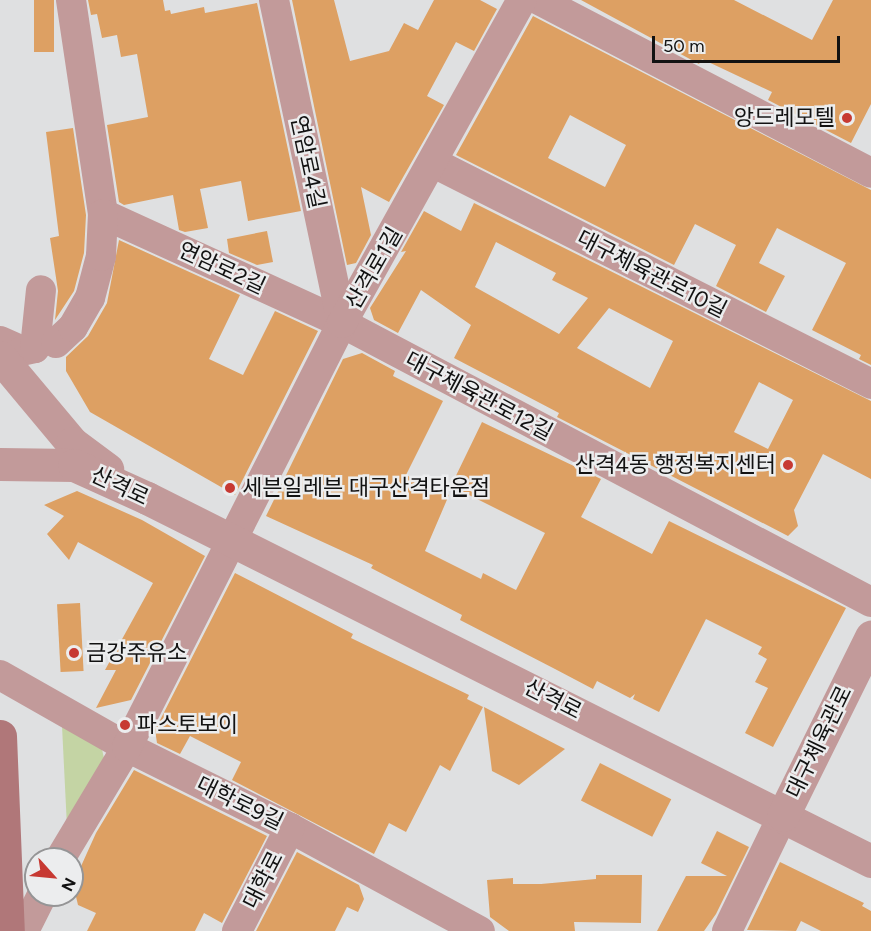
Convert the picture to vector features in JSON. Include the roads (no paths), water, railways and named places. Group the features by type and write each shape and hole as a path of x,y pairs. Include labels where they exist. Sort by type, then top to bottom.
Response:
{"main road":[{"path":"0,736 8,931"}],"street":[{"path":"56,342 73,327 90,298 101,256 103,214 71,0"},
{"name":"연암로4길","path":"274,0 342,323"},
{"name":"산격로1길","path":"233,539 342,323 434,163 522,0"},
{"path":"539,0 871,172"},
{"name":"대구체육관로10길","path":"434,163 871,384"},
{"name":"연암로2길","path":"103,214 342,323"},
{"path":"0,341 22,351 35,348 41,290"},
{"name":"대구체육관로12길","path":"342,323 871,602"},
{"path":"0,357 72,443 147,498"},
{"name":"산격로","path":"0,464 74,465 147,498 233,539 871,861"},
{"path":"67,847 127,747 233,539"},
{"name":"대구체육관로","path":"783,815 871,637"},
{"name":"대학로9길","path":"0,675 127,747 290,828 480,931"},
{"path":"727,931 783,815"},
{"name":"대학로","path":"237,931 290,828"},
{"path":"24,931 36,907"}],"place":[{"name":"앙드레모텔","path":"847,118"},
{"name":"산격4동 행정복지센터","path":"788,465"},
{"name":"세븐일레븐 대구산격타운점","path":"230,488"},
{"name":"금강주유소","path":"74,653"},
{"name":"파스토보이","path":"125,725"}]}
